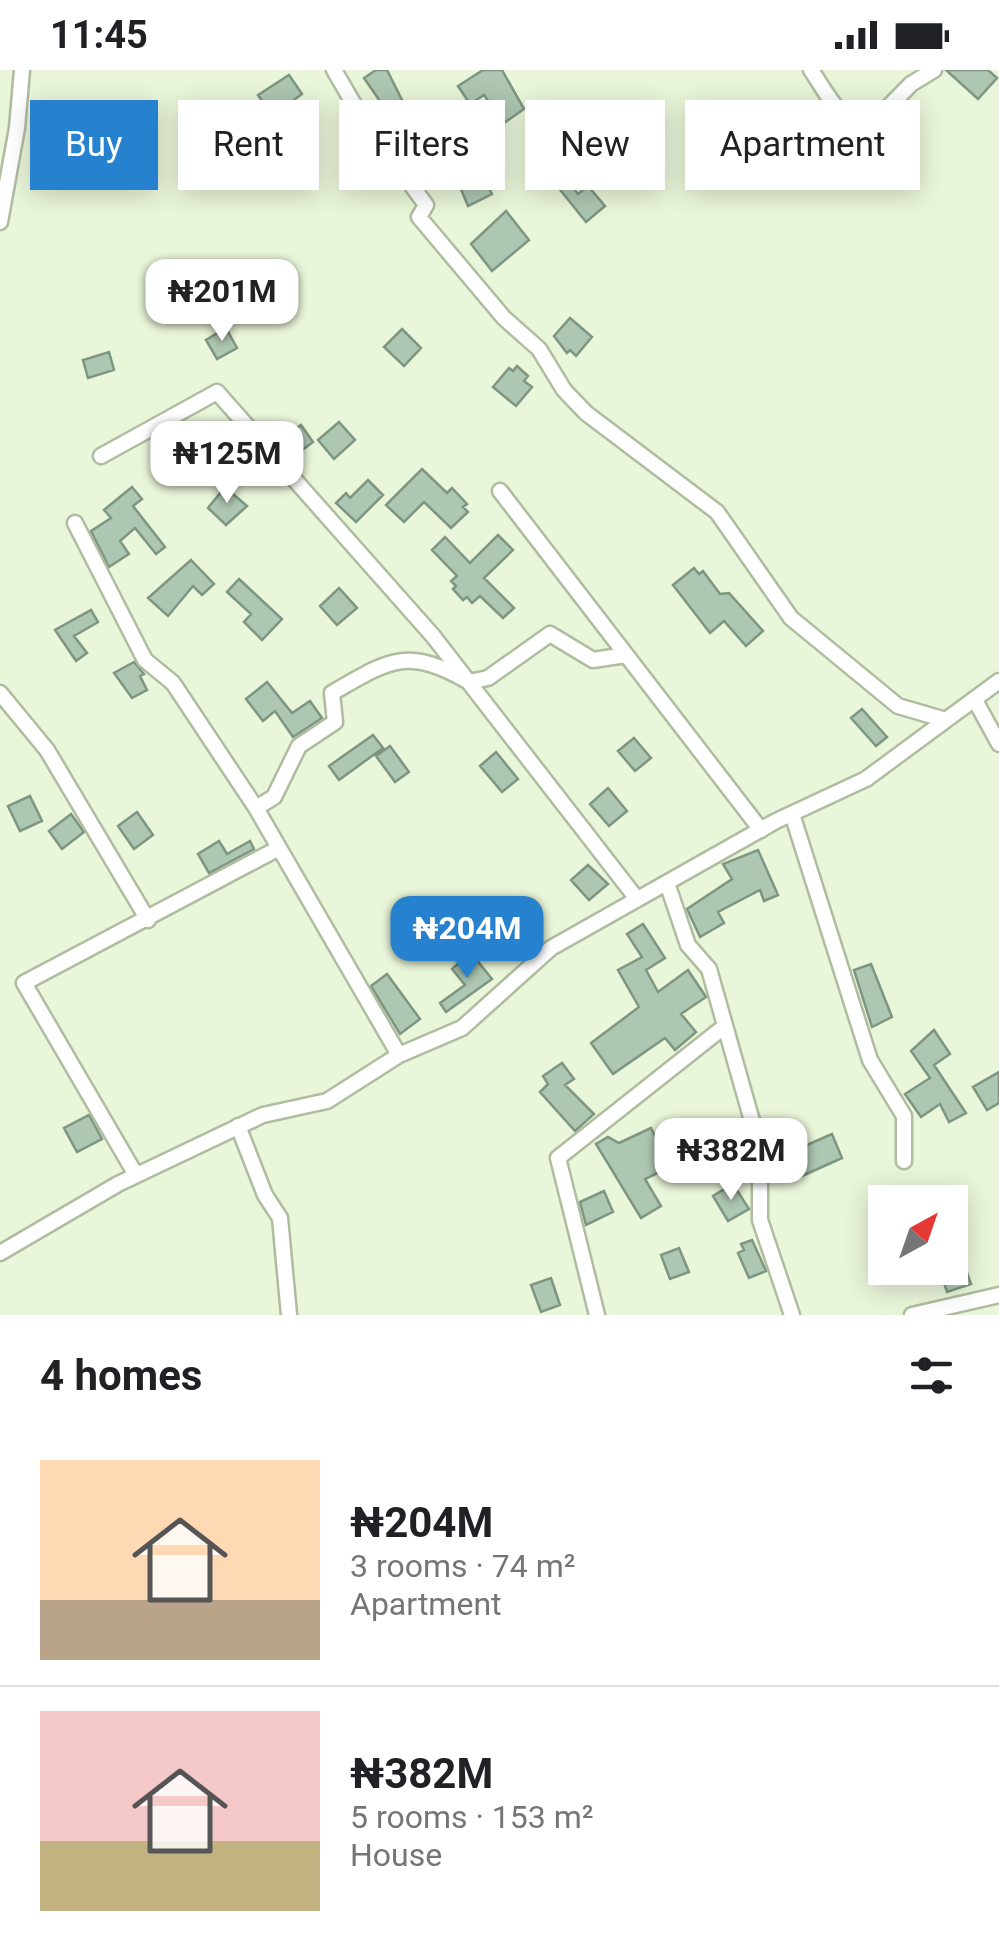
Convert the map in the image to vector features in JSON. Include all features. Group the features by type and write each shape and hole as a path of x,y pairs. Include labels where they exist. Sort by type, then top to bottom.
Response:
{"street":[{"path":"0,222 17,128 22,70"},
{"path":"334,70 360,114 426,205 420,217 504,318 539,348 564,390 618,440 717,512 792,618 898,706 946,720"},
{"path":"811,70 844,116 856,127 868,128 911,84 934,70"},
{"path":"101,456 217,392 469,682 637,899"},
{"path":"500,492 761,830"},
{"path":"75,523 144,660 174,683 256,808 400,1055"},
{"path":"256,808 274,797 299,746 335,722 332,693 390,660 439,664 469,682 488,678 550,634 593,660 626,654"},
{"path":"0,1253 136,1175 263,1114 328,1101 400,1055 462,1028 550,948 761,830 866,778 999,681"},
{"path":"0,694 47,750 148,920"},
{"path":"975,700 999,744"},
{"path":"792,814 870,1060 904,1116 904,1160"},
{"path":"136,1175 24,983 279,848"},
{"path":"666,883 688,946 710,969 760,1149 760,1220 792,1315"},
{"path":"597,1315 558,1158 725,1026"},
{"path":"238,1126 265,1194 280,1218 289,1315"},
{"path":"912,1315 999,1295"}],"building":[{"path":"376,70 387,70 402,100 379,100 364,78"},
{"path":"483,70 502,70 524,109 505,122 505,100 488,100 484,95 467,100 458,86"},
{"path":"946,70 988,70 997,78 978,99"},
{"path":"289,75 302,94 294,100 261,100 258,95"},
{"path":"461,190 490,190 492,194 468,206"},
{"path":"560,190 575,190 578,194 591,190 605,206 586,222"},
{"path":"506,211 529,240 492,271 471,244"},
{"path":"570,318 592,337 576,356 570,350 567,353 554,336"},
{"path":"226,328 237,348 217,359 206,340"},
{"path":"402,329 421,348 404,366 384,347"},
{"path":"109,352 114,370 88,378 83,360"},
{"path":"517,366 528,376 524,381 532,387 516,406 493,387 509,368 513,371"},
{"path":"339,422 355,440 334,459 318,440"},
{"path":"301,425 313,442 293,457 280,439"},
{"path":"219,440 241,464 218,486 195,462"},
{"path":"422,469 447,493 452,488 467,504 463,507 468,512 451,528 424,502 404,522 386,505"},
{"path":"368,480 383,495 356,522 336,503 346,493 350,498"},
{"path":"132,487 142,499 133,506 165,547 156,554 135,528 120,541 129,554 109,567 91,531 111,518 104,510"},
{"path":"225,487 247,506 226,525 208,508"},
{"path":"498,535 513,550 484,578 514,608 503,618 480,596 472,603 467,597 463,600 451,581 457,576 432,550 445,537 470,563"},
{"path":"191,560 214,584 202,595 193,586 168,616 148,598"},
{"path":"694,568 699,574 703,571 720,594 729,593 763,631 746,646 724,621 710,633 673,585"},
{"path":"239,579 282,619 262,640 244,622 251,614 227,592"},
{"path":"339,588 357,608 337,625 320,606"},
{"path":"91,610 98,622 74,636 87,653 76,661 55,630"},
{"path":"134,662 144,674 140,676 147,690 132,698 114,673"},
{"path":"267,682 292,713 310,701 322,718 293,737 275,711 263,721 246,699"},
{"path":"862,709 887,737 876,746 851,718"},
{"path":"373,735 383,748 339,780 329,766"},
{"path":"634,738 651,758 635,771 618,751"},
{"path":"390,746 409,772 395,782 376,756"},
{"path":"496,752 518,779 502,792 480,766"},
{"path":"608,788 627,811 609,826 590,804"},
{"path":"30,796 42,821 20,831 8,806"},
{"path":"137,812 153,835 134,849 118,826"},
{"path":"71,814 84,832 62,849 49,831"},
{"path":"219,841 227,854 250,841 254,849 209,873 198,854"},
{"path":"758,850 778,895 764,901 760,890 718,912 724,923 700,937 687,909 732,879 723,864"},
{"path":"588,865 608,884 589,900 571,880"},
{"path":"643,924 665,958 646,970 658,992 688,970 706,997 681,1014 696,1032 675,1050 665,1038 613,1074 591,1043 639,1007 618,970 642,957 627,934"},
{"path":"471,953 492,979 446,1012 440,1003 465,985 452,969"},
{"path":"871,964 892,1017 872,1027 854,970"},
{"path":"387,974 420,1019 400,1034 371,986"},
{"path":"934,1030 950,1054 934,1065 966,1113 949,1122 940,1104 921,1117 905,1094 930,1078 911,1051"},
{"path":"562,1063 574,1079 565,1085 594,1114 575,1131 540,1092 548,1084 543,1076"},
{"path":"999,1072 999,1103 987,1110 973,1087"},
{"path":"89,1115 102,1139 77,1152 64,1128"},
{"path":"651,1128 670,1167 645,1179 661,1206 641,1218 596,1144 608,1137 619,1143"},
{"path":"832,1134 842,1158 802,1176 791,1152"},
{"path":"733,1184 749,1209 728,1221 713,1196"},
{"path":"604,1191 613,1212 586,1225 580,1202"},
{"path":"752,1240 766,1271 749,1278 738,1253 744,1250 741,1244"},
{"path":"679,1248 689,1272 670,1279 661,1255"},
{"path":"551,1278 560,1305 541,1312 531,1285"},
{"path":"945,1285 968,1285 947,1292"}]}
